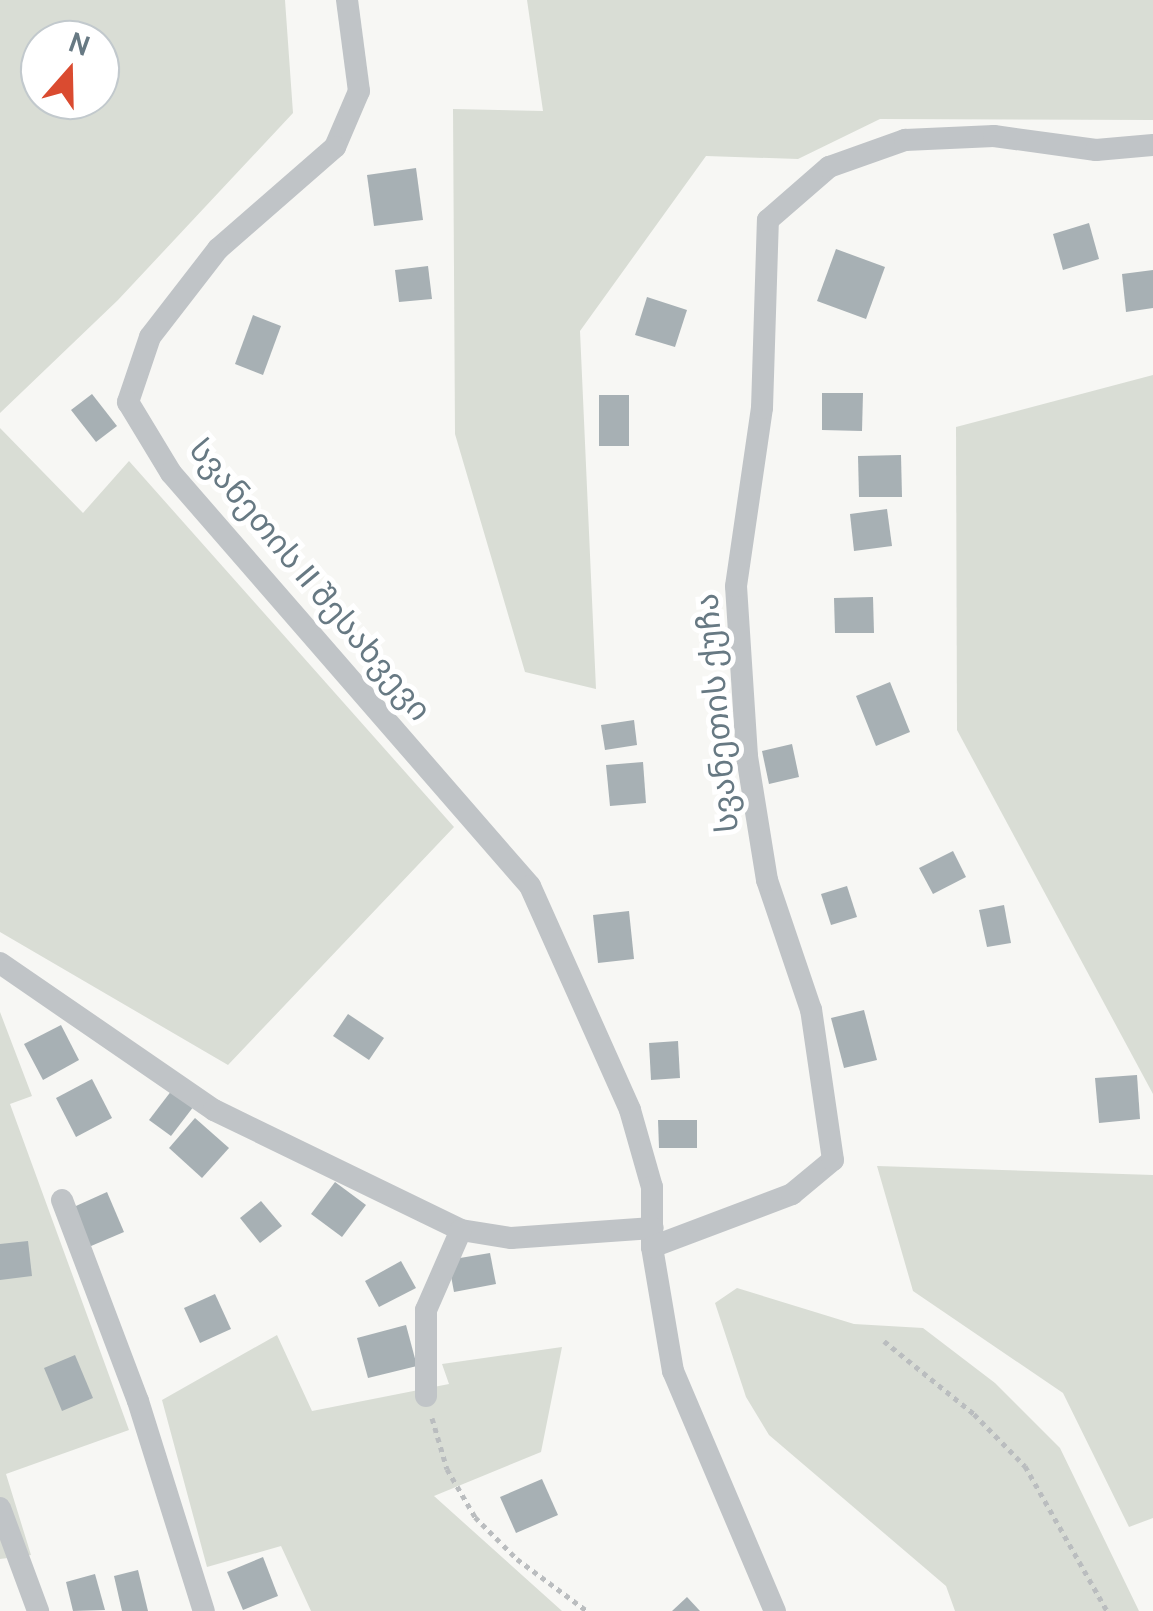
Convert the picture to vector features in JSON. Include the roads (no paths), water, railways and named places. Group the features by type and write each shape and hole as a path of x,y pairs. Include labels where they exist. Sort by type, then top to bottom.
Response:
{"street":[{"name":"სვანეთის II შესახვევი","path":"347,0 359,91 335,147 218,249 150,337 128,402 171,473 530,886 630,1110 652,1187 652,1238 673,1370 774,1611"},
{"name":"სვანეთის ქუჩა","path":"0,963 214,1110 461,1230 511,1238 652,1238 792,1194 833,1160 811,1010 766,880 743,699 736,586 762,408 768,220 829,167 904,140 994,136 1096,150 1153,145"},
{"path":"62,1200 138,1401 204,1611"},
{"path":"426,1396 426,1310 461,1230"},
{"path":"0,1508 38,1611"}]}
